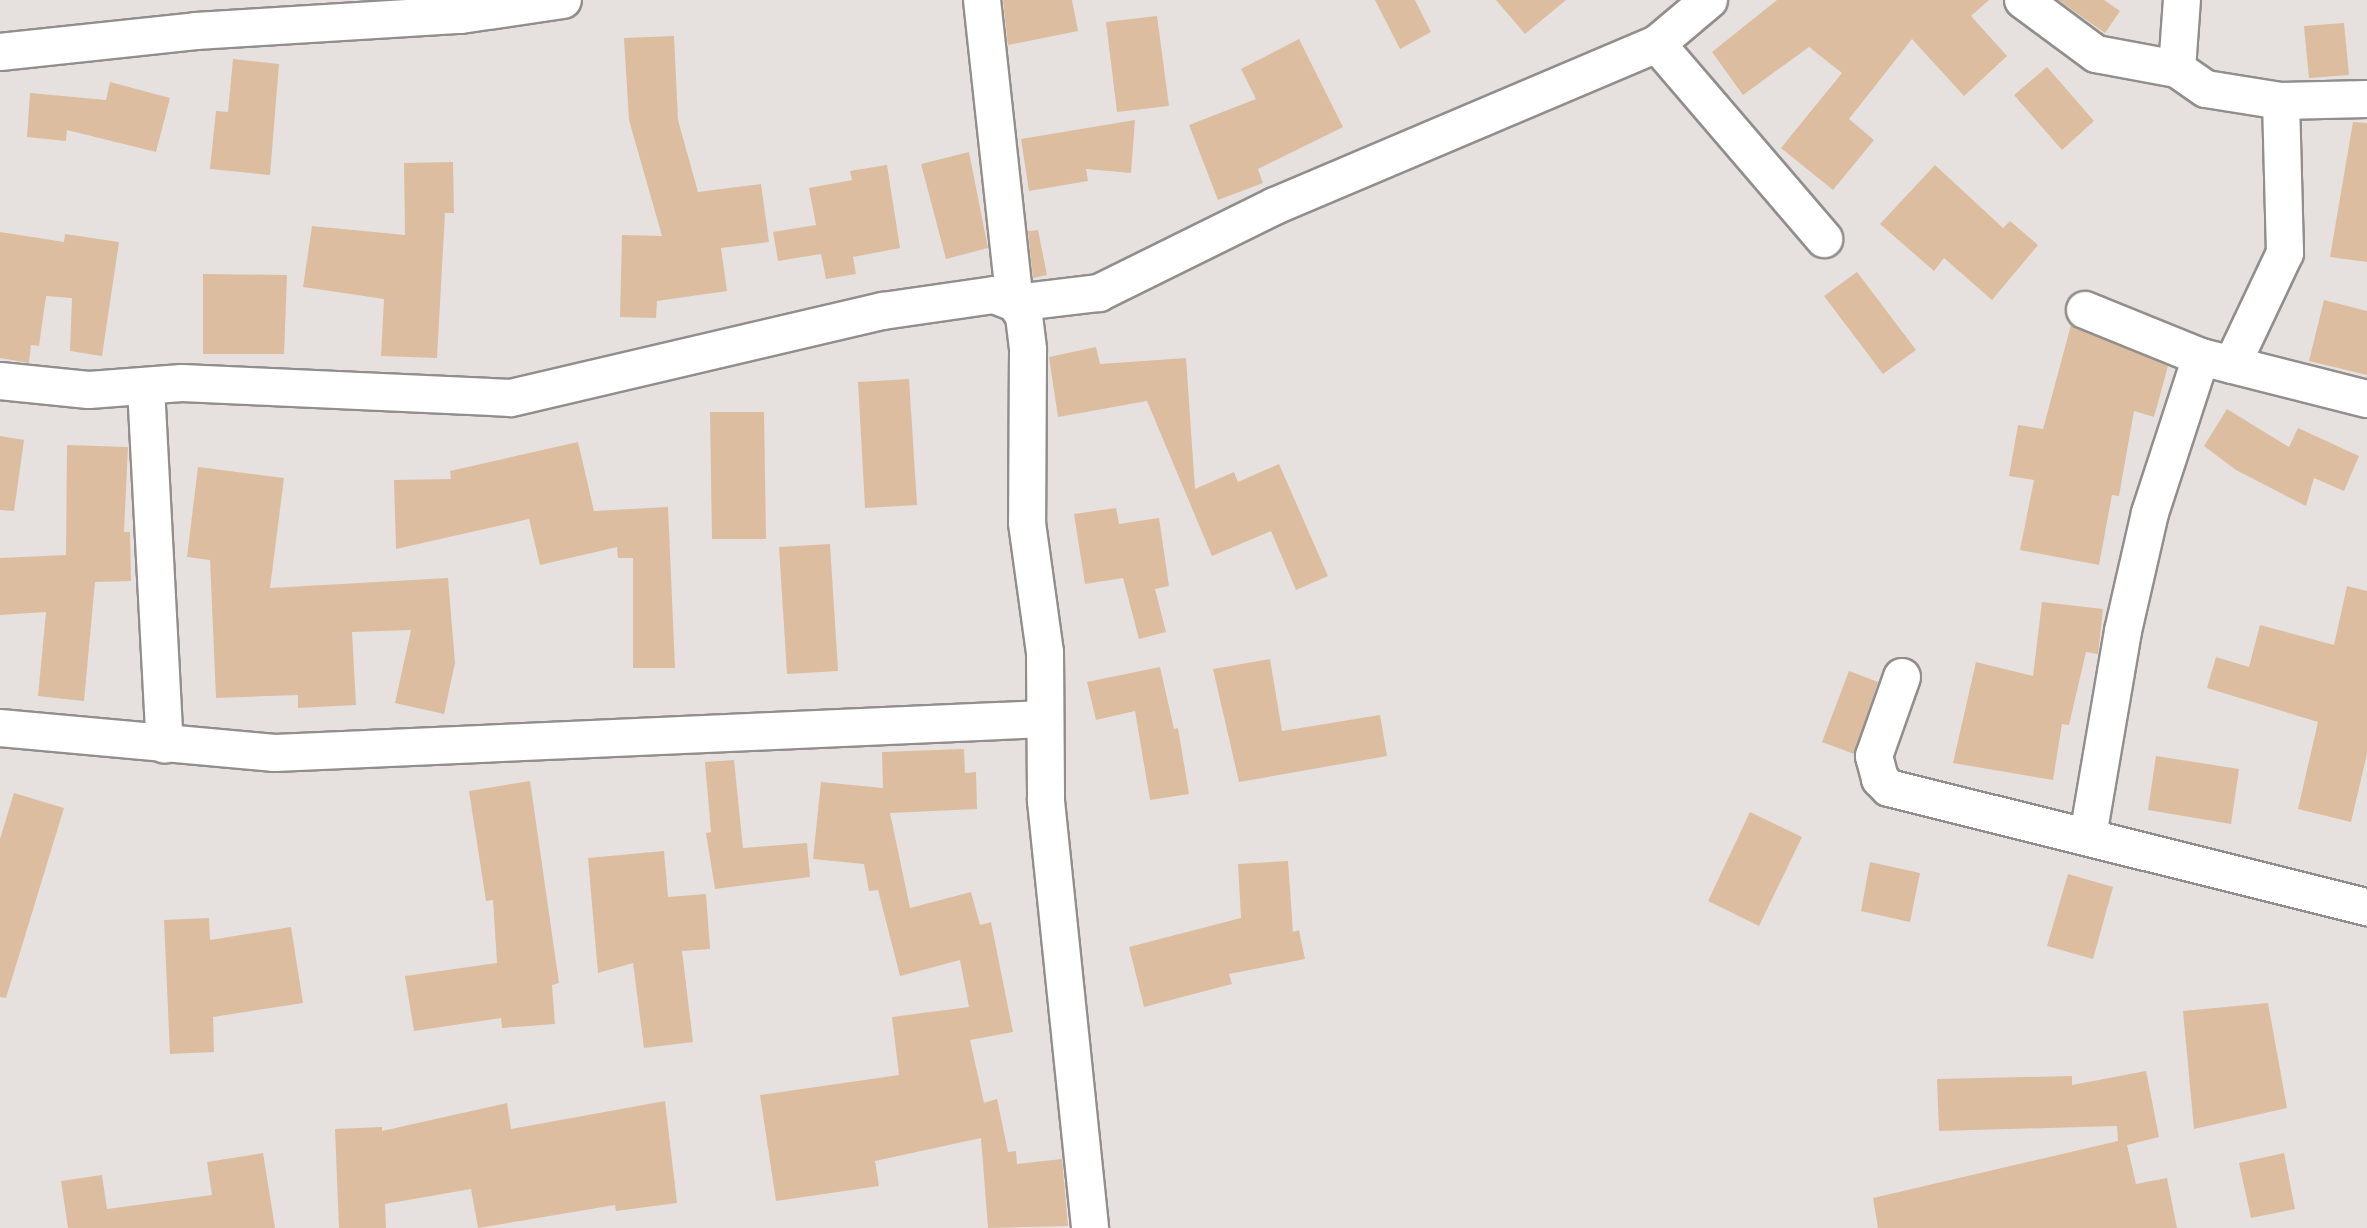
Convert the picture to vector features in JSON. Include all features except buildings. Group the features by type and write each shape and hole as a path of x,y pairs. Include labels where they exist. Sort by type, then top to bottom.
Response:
{"street":[{"path":"0,52 196,31 461,15 563,0"},
{"path":"982,0 1015,303 1024,316 1028,350 1027,523 1045,652 1044,719 1054,899 1090,1228"},
{"path":"0,381 89,390 182,383 335,387 424,397 511,398 883,311 994,295 1015,303 1099,293 1275,206 1657,44 1709,0"},
{"path":"2023,0 2096,54 2177,69 2206,89 2245,91 2281,101 2367,99"},
{"path":"2177,69 2182,0"},
{"path":"1657,44 1824,239"},
{"path":"2088,836 2123,631 2150,513 2216,361 2285,253 2281,101"},
{"path":"2085,310 2216,361 2367,399"},
{"path":"146,387 165,744"},
{"path":"1902,677 1874,756 1880,779 1889,788 2367,907"},
{"path":"0,728 275,753 1044,719"}]}
